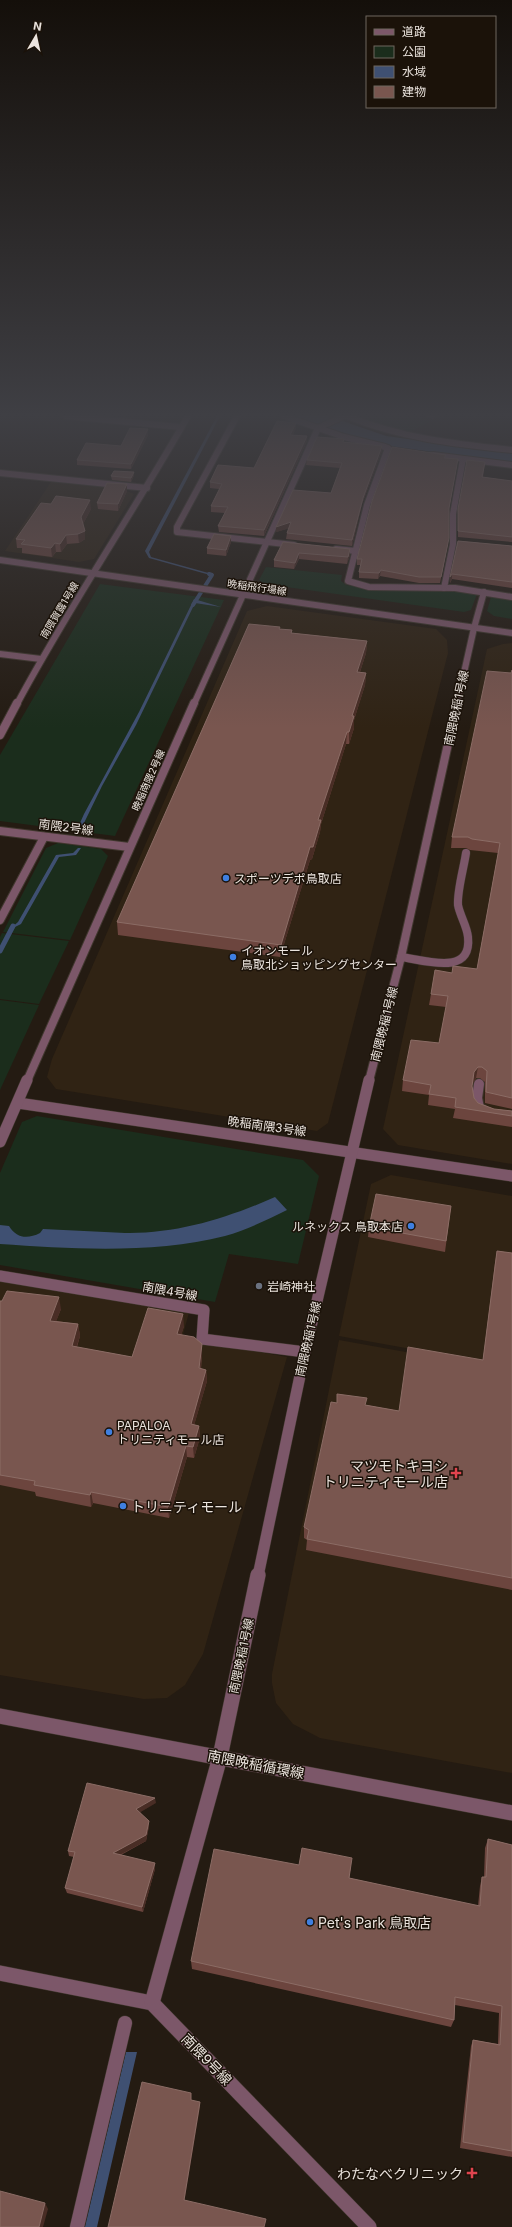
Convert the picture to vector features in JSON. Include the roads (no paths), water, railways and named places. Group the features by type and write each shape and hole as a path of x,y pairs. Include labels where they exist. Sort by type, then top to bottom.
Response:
{"street":[{"name":"南隈賀露1号線","path":"0,735 41,659 127,520"},
{"path":"181,520 177,527 177,532 300,545"},
{"name":"晩稲南隈2号線","path":"0,1142 129,847 278,520"},
{"path":"363,520 348,581 352,583 397,588 444,588 484,592 512,597"},
{"path":"444,588 456,541 453,520"},
{"path":"332,548 356,551"},
{"name":"晩稲飛行場線","path":"0,560 512,633"},
{"name":"南隈晩稲1号線","path":"152,2003 220,1757 305,1352 351,1151 401,958 474,628 484,592"},
{"path":"0,654 41,659"},
{"name":"南隈2号線","path":"0,831 129,847"},
{"path":"0,920 44,837"},
{"name":"晩稲南隈3号線","path":"18,1103 512,1176"},
{"name":"南隈4号線","path":"0,1276 204,1310 202,1339 305,1352"},
{"name":"南隈晩稲循環線","path":"0,1716 512,1813"},
{"path":"0,1973 152,2003"},
{"name":"南隈9号線","path":"152,2003 369,2227"}],"lane":[{"path":"401,958 452,964 461,960 467,951 468,937 458,904 466,853"},
{"path":"479,1084 477,1097 479,1108 493,1113"},
{"path":"77,2227 125,2023"}],"water":[{"path":"162,520 166,520 149,552 151,557 212,574 212,579 208,579 210,575 149,558 145,551"},
{"path":"194,599 221,607 195,603 136,725 102,786 84,823 89,833 87,836 83,836 85,832 80,823 84,814 139,712"},
{"path":"78,848 81,848 76,855 59,857 21,924 15,927 12,932 8,931 18,922 56,855 73,853"},
{"path":"275,1197 287,1210 241,1231 198,1242 170,1246 113,1249 0,1244 0,1225 9,1226 19,1236 23,1237 40,1233 43,1229 125,1233 164,1231 183,1228 221,1218"},
{"path":"126,2052 137,2052 97,2227 85,2227"}],"waterway":[{"path":"193,605 212,575 209,574"},
{"path":"0,951 13,926"}],"place":[{"name":"スポーツデポ鳥取店","path":"226,878"},
{"name":"イオンモール 鳥取北ショッピングセンター","path":"233,957"},
{"name":"ルネックス 鳥取本店","path":"411,1226"},
{"name":"岩崎神社","path":"259,1286"},
{"name":"PAPALOA トリニティモール店","path":"109,1432"},
{"name":"マツモトキヨシ トリニティモール店","path":"456,1473"},
{"name":"トリニティモール","path":"123,1506"},
{"name":"Pet's Park 鳥取店","path":"310,1922"},
{"name":"わたなべクリニック","path":"472,2173"}]}
